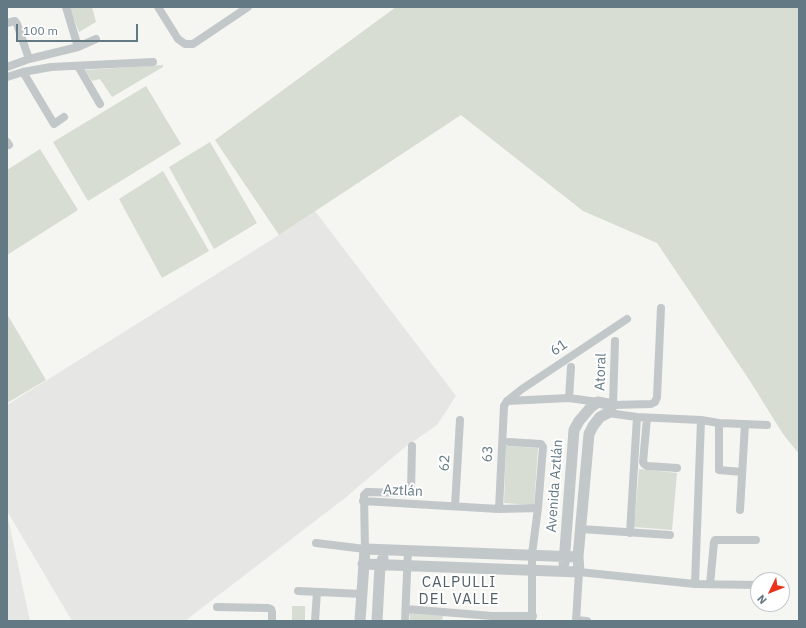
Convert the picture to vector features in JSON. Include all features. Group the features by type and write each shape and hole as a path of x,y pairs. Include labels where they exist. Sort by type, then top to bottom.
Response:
{"street":[{"path":"66,7 78,47"},
{"path":"158,7 178,39 185,44 193,44 248,7"},
{"path":"7,23 14,21 18,24 29,59"},
{"path":"7,67 29,59 78,47 96,39"},
{"path":"50,55 51,67"},
{"path":"7,77 23,72 51,67 153,62"},
{"path":"78,66 100,104"},
{"path":"23,72 54,124 64,117"},
{"path":"610,409 651,404 655,402 657,398 661,308"},
{"name":"61","path":"507,401 522,389 627,319"},
{"name":"Atoral","path":"610,409 615,341"},
{"path":"569,398 571,367"},
{"name":"Atoral","path":"507,401 569,398 598,402"},
{"name":"63","path":"499,509 504,406 507,401"},
{"path":"598,402 610,409 638,417 701,420 720,423 767,426"},
{"name":"Avenida Aztlán","path":"564,571 574,430 579,421 598,402"},
{"name":"Avenida Aztlán","path":"580,572 578,557 589,434 600,417 610,409"},
{"path":"630,532 638,417"},
{"path":"647,418 644,464 677,468"},
{"name":"62","path":"455,506 460,420"},
{"path":"695,584 701,420"},
{"path":"720,423 719,470 742,472"},
{"path":"740,510 745,424"},
{"path":"406,609 449,612 491,618 532,619 532,554 538,508 543,445 509,442"},
{"path":"363,501 364,495 367,492 409,493 412,446"},
{"name":"Aztlán","path":"365,548 363,501 499,509 538,508"},
{"path":"581,529 670,535"},
{"path":"710,584 715,540 756,540"},
{"path":"316,543 387,550 532,554 578,557"},
{"path":"360,621 365,548"},
{"path":"377,621 380,565 387,550"},
{"path":"405,621 408,550"},
{"path":"363,564 564,571 695,584 750,585"},
{"path":"580,572 576,621 588,621"},
{"path":"298,591 362,594"},
{"path":"315,621 317,592"},
{"path":"217,607 268,608 272,612 272,621"},
{"path":"448,621 449,612"}],"shaded area":[{"path":"69,7 92,7 96,22 79,32"},
{"path":"396,7 799,7 799,454 783,434 750,381 657,243 583,211 461,115 279,235 215,140"},
{"path":"163,65 163,67 112,97 100,79 92,81 85,70"},
{"path":"146,86 181,144 88,201 53,142"},
{"path":"210,142 257,223 214,249 169,167"},
{"path":"40,149 78,210 7,255 7,170"},
{"path":"163,171 209,251 162,278 119,199"},
{"path":"315,211 456,396 437,425 404,448 345,498 185,621 72,621 7,511 7,405"},
{"path":"7,314 46,380 7,403"},
{"path":"506,446 538,448 534,505 504,503"},
{"path":"639,469 677,473 672,530 634,527"},
{"path":"7,513 24,593 30,621 7,621"},
{"path":"292,606 305,606 305,621 292,621"},
{"path":"410,613 443,616 442,621 410,621"}],"district":[{"name":"CALPULLI DEL VALLE","path":"459,592"}]}
